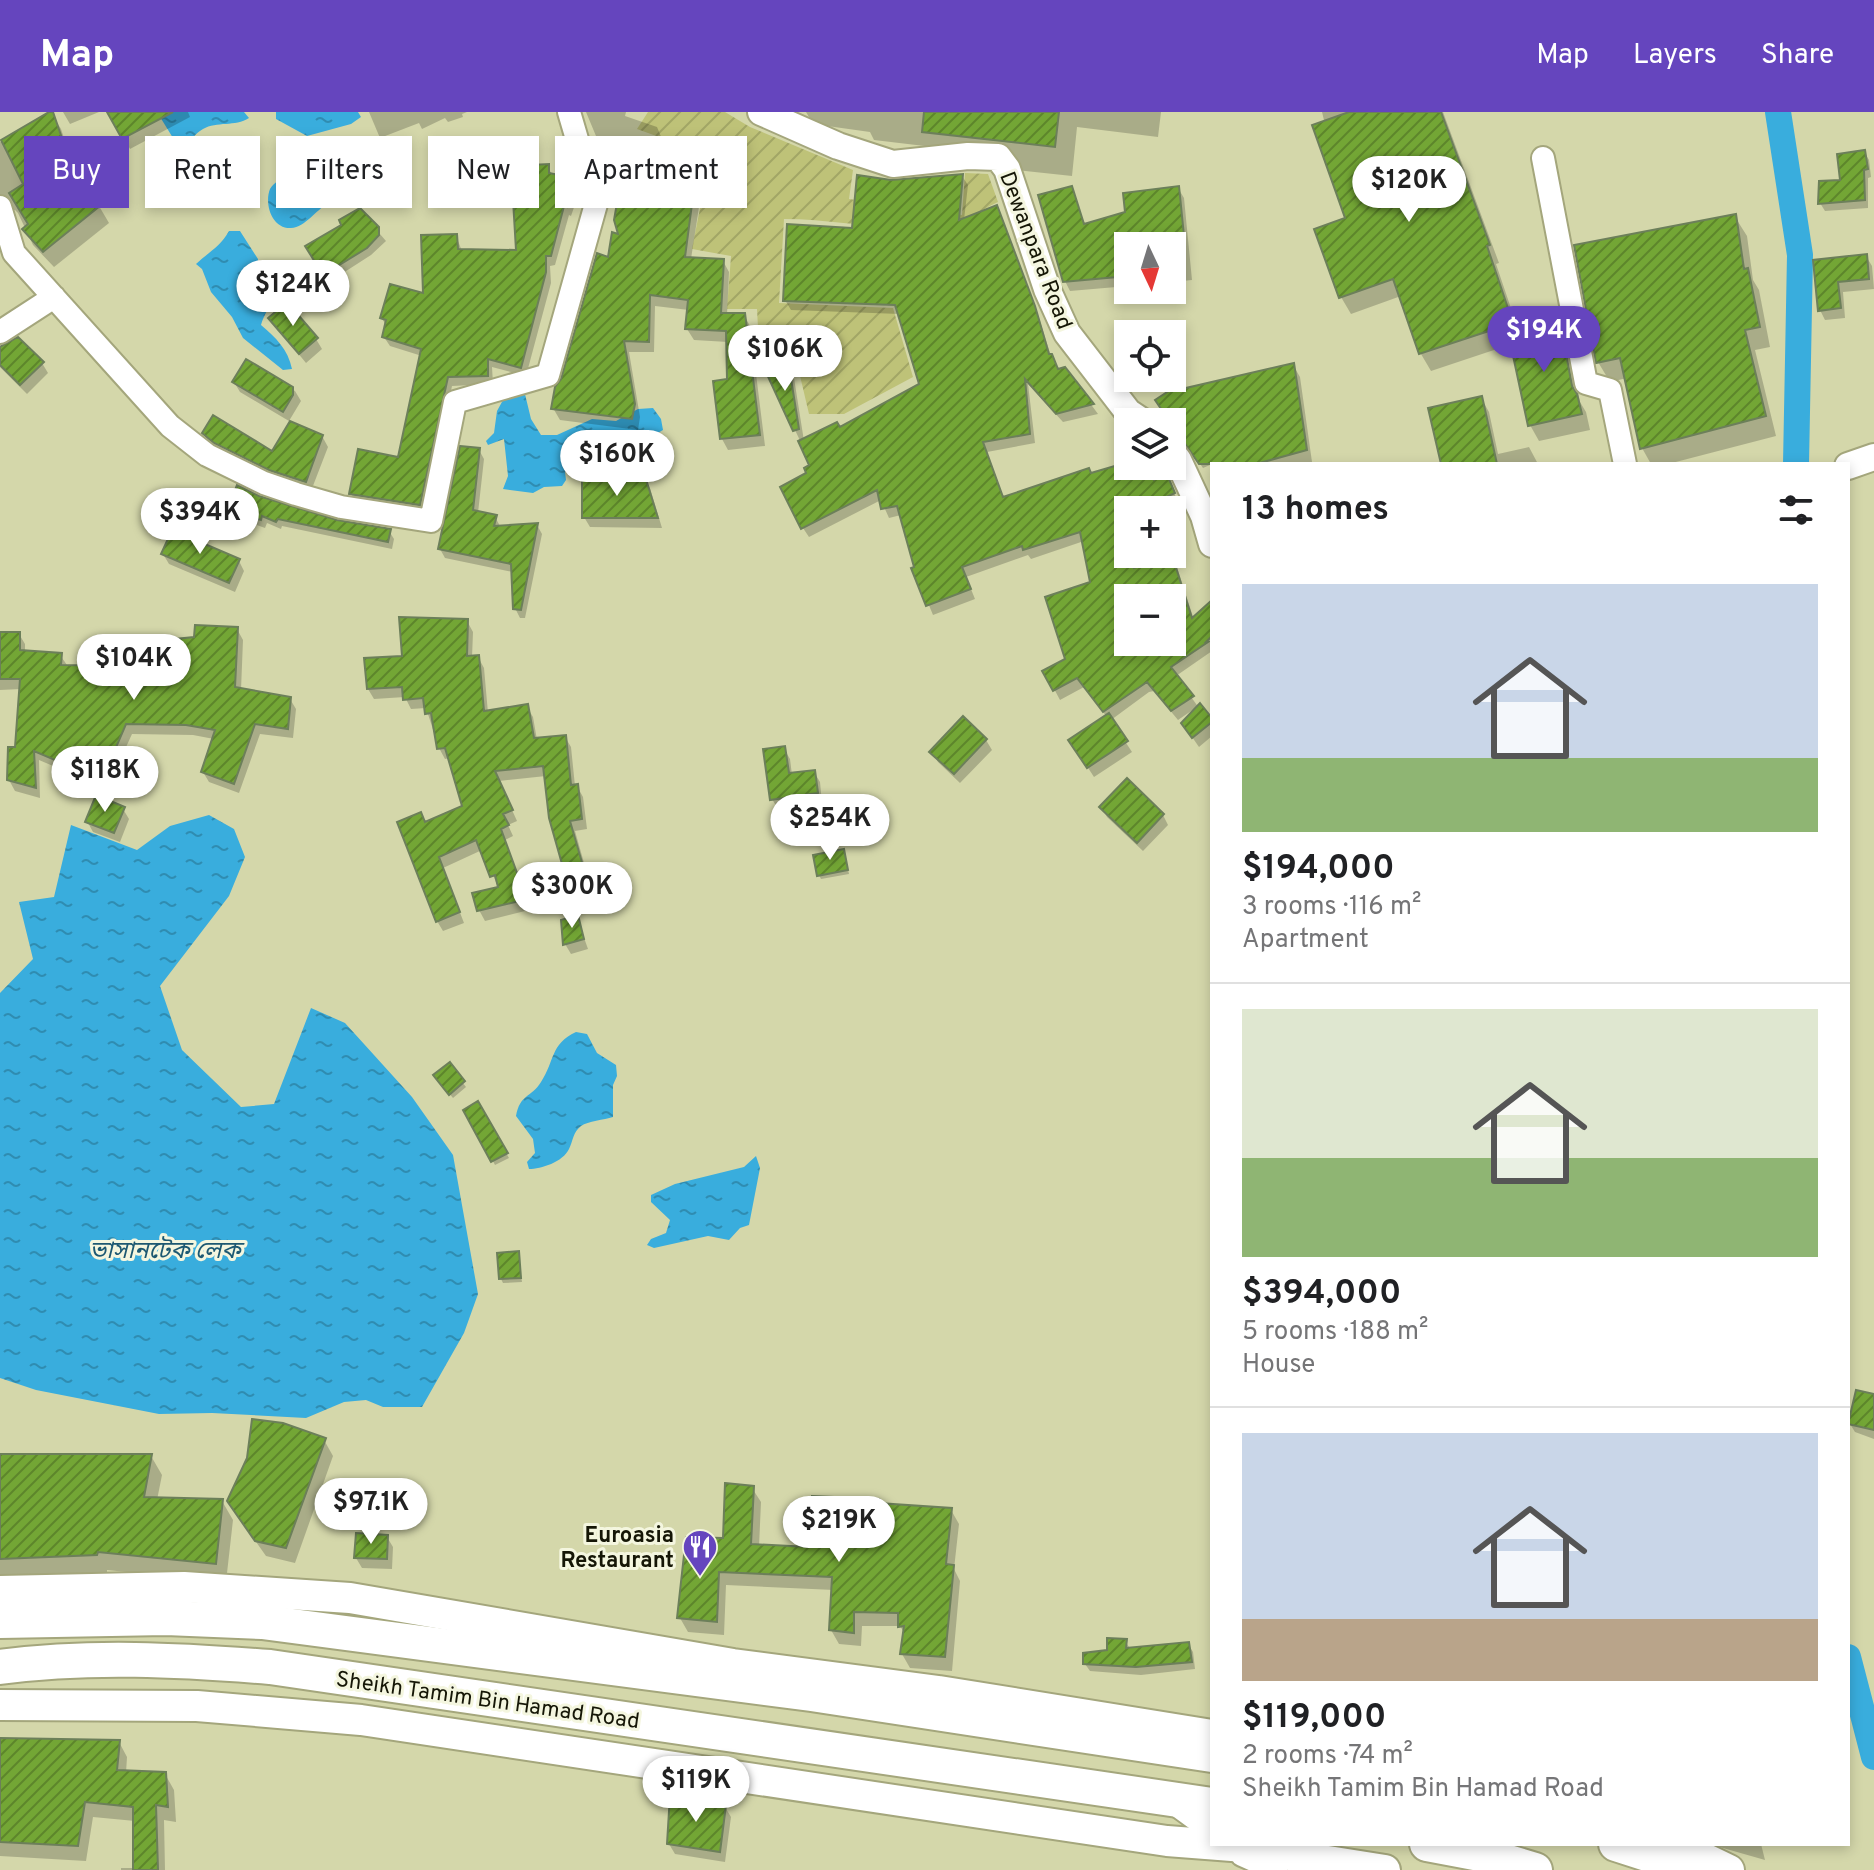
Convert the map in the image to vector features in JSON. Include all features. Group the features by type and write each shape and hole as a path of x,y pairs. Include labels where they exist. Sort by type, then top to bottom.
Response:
{"main road":[{"path":"0,1591 184,1587 350,1598 733,1664 939,1691 1210,1735"},
{"name":"Sheikh Tamim Bin Hamad Road","path":"0,1621 166,1618 262,1622 796,1692 1210,1755"},
{"name":"Sheikh Tamim Bin Hamad Road","path":"4,1670 81,1660 270,1667 1210,1805"},
{"path":"0,1705 197,1706 361,1720 1167,1841 1210,1841"},
{"path":"1252,1846 1385,1870"},
{"path":"1438,1846 1485,1855 1535,1870"},
{"path":"1622,1846 1685,1870"},
{"path":"1679,1846 1729,1870"}],"street":[{"path":"0,207 14,253 170,426 207,455 264,483 296,494 341,507 431,521 455,402 548,375 596,204 569,112"},
{"name":"Dewanpara Road","path":"761,112 838,146 893,164 968,156 998,157 1007,169 1047,289 1067,333 1125,408"},
{"path":"1543,158 1586,383 1610,390 1625,462"},
{"path":"0,332 54,297"},
{"path":"1186,477 1210,537"},
{"path":"1168,1798 1210,1830"},
{"path":"1231,1846 1245,1857 1276,1870"}],"green space":[{"path":"648,112 725,112 750,127 853,170 849,199 962,215 965,173 988,174 998,202 959,222 894,227 784,219 779,303 893,308 913,377 844,414 809,414 797,363 760,365 757,309 727,309 731,256 692,249 700,208 747,208 747,136 656,136 637,129"}],"water":[{"path":"157,112 244,112 249,118 214,125 195,136 172,136"},
{"path":"276,112 358,112 361,117 351,124 307,136 276,119"},
{"path":"276,182 276,208 322,208 306,222 296,227 284,227 274,220 269,208 268,195"},
{"path":"229,231 240,231 258,259 258,269 275,288 277,297 261,325 284,350 292,369 283,370 243,338 196,264"},
{"path":"524,390 531,419 541,435 557,435 592,419 616,421 638,409 653,408 661,419 663,430 649,438 645,449 620,460 622,474 618,484 601,486 574,457 565,472 566,480 562,486 544,487 533,493 503,489 508,476 504,439 488,445 486,441 494,433 497,411 508,391"},
{"name":"ভাসানটেক লেক","path":"209,815 234,829 245,857 229,896 160,986 182,1050 241,1107 274,1104 311,1008 345,1023 412,1097 453,1155 478,1294 464,1333 422,1407 383,1407 366,1400 344,1402 306,1418 212,1413 159,1414 36,1390 0,1378 0,993 33,959 19,902 54,897 71,825 137,850 170,826"},
{"path":"576,1032 587,1034 597,1053 616,1065 613,1117 581,1126 562,1158 529,1169 527,1162 535,1153 533,1139 516,1116 518,1109 541,1082 557,1048"},
{"path":"756,1156 760,1168 749,1225 740,1228 729,1240 708,1236 654,1248 647,1245 651,1239 666,1233 670,1220 651,1202 651,1195 675,1184 744,1167"}],"building":[{"path":"53,112 61,136 24,136 24,208 97,208 43,252 22,229 28,224 9,193 23,184 1,140"},
{"path":"107,112 173,112 128,136 120,136"},
{"path":"924,112 1059,112 1055,147 922,132"},
{"path":"1349,112 1441,112 1490,245 1487,246 1513,323 1419,354 1393,279 1339,298 1314,229 1345,218 1312,125"},
{"path":"1865,150 1868,169 1864,170 1865,200 1818,204 1819,181 1840,180 1837,154"},
{"path":"549,164 549,173 555,174 555,208 563,208 551,256 546,256 546,272 521,368 488,359 488,376 448,377 420,505 349,494 358,449 398,457 421,349 382,337 386,320 380,318 390,284 423,293 421,235 457,234 458,249 516,250 514,208 539,208 539,165"},
{"path":"963,174 959,220 997,205 1035,306 1049,354 1052,354 1058,369 1065,367 1094,404 1056,414 1025,379 1030,434 983,442 1003,497 1089,468 1091,473 1114,466 1114,480 1169,480 1175,493 1168,496 1114,496 1114,568 1176,568 1181,584 1114,584 1114,656 1186,656 1186,599 1192,618 1210,602 1208,642 1171,667 1194,696 1171,711 1147,682 1103,712 1077,678 1053,691 1042,671 1065,659 1045,597 1090,582 1080,532 1023,550 1022,546 962,567 971,589 926,606 911,568 914,567 897,506 881,509 877,490 801,529 780,487 806,473 804,468 809,465 798,441 837,422 840,427 919,384 895,305 783,301 787,224 852,228 857,175 891,180"},
{"path":"1072,186 1084,224 1125,212 1123,193 1179,186 1184,232 1114,232 1114,277 1063,282 1038,195"},
{"path":"360,208 379,227 379,235 367,248 323,275 305,246 341,225 339,220"},
{"path":"616,208 691,208 685,257 724,259 721,313 745,313 760,435 720,439 713,381 727,379 726,331 685,329 688,300 650,295 649,342 624,341 635,404 632,419 551,409 597,253 608,257 612,232 618,234 614,220"},
{"path":"1736,214 1744,269 1748,268 1760,327 1745,330 1766,416 1640,449 1620,358 1596,363 1574,245"},
{"path":"1867,254 1869,279 1838,282 1841,308 1818,311 1813,260"},
{"path":"287,302 318,338 299,354 268,318"},
{"path":"1560,321 1572,386 1582,414 1528,426 1508,332"},
{"path":"18,337 44,362 20,385 0,365 0,347"},
{"path":"246,359 293,387 293,395 283,412 232,382"},
{"path":"1294,363 1307,450 1263,462 1199,464 1186,445 1186,408 1160,408 1155,400 1167,392 1186,392 1186,388"},
{"path":"789,366 799,429 793,431 765,370"},
{"path":"1482,396 1497,462 1441,462 1428,408"},
{"path":"213,415 272,451 290,421 323,435 306,482 269,470 214,443 202,433"},
{"path":"460,446 480,448 473,510 497,515 494,526 538,523 521,610 513,609 511,564 438,549"},
{"path":"645,476 658,518 582,518 582,477"},
{"path":"237,485 259,496 337,520 391,529 388,542 278,519 276,522 262,516 261,520 228,509"},
{"path":"172,530 240,559 229,583 161,554"},
{"path":"399,617 468,619 467,656 479,655 484,711 528,704 534,738 566,735 571,785 578,784 582,819 570,821 583,866 564,871 549,818 543,766 495,771 513,810 503,814 509,825 501,829 520,881 533,878 541,896 477,911 472,893 498,887 495,875 490,877 476,840 439,857 460,912 436,922 397,822 421,812 425,822 462,806 445,748 437,749 431,713 425,714 423,698 403,700 402,687 367,689 364,658 402,656"},
{"path":"195,625 238,627 235,687 291,697 288,729 255,724 234,784 201,772 215,730 186,725 126,724 102,780 34,751 36,788 7,780 8,747 15,747 20,679 0,679 0,632 20,632 20,650 62,653 61,665 123,666 114,645 194,637"},
{"path":"1200,703 1210,716 1210,724 1192,738 1181,723"},
{"path":"1109,713 1128,741 1087,768 1068,740"},
{"path":"963,716 987,739 954,774 929,752"},
{"path":"785,746 789,773 815,770 818,793 770,800 763,749"},
{"path":"1127,778 1164,814 1137,843 1099,807"},
{"path":"96,795 125,807 114,833 85,822"},
{"path":"844,849 848,870 817,876 813,855"},
{"path":"578,915 584,939 563,945 561,920"},
{"path":"450,1062 465,1081 449,1095 433,1075"},
{"path":"478,1101 508,1153 491,1162 463,1110"},
{"path":"519,1251 521,1278 499,1279 497,1253"},
{"path":"1856,1390 1874,1394 1874,1430 1850,1424"},
{"path":"252,1419 283,1423 326,1438 286,1548 255,1541 227,1501 247,1458"},
{"path":"0,1454 152,1454 144,1497 223,1499 216,1564 98,1552 97,1555 0,1559"},
{"path":"725,1483 754,1486 751,1544 810,1547 812,1496 879,1499 878,1503 952,1508 946,1564 954,1565 945,1657 900,1654 904,1626 898,1627 898,1613 854,1612 854,1633 829,1630 832,1577 719,1572 717,1622 677,1618 686,1537 723,1538"},
{"path":"356,1533 388,1535 387,1559 354,1558"},
{"path":"1107,1638 1127,1639 1126,1648 1189,1642 1192,1662 1136,1667 1083,1664 1083,1653 1107,1650"},
{"path":"0,1738 120,1740 117,1770 166,1772 168,1807 156,1805 158,1870 133,1870 133,1807 85,1802 78,1846 0,1842"},
{"path":"670,1795 726,1805 720,1852 667,1844"}],"waterway":[{"path":"1778,112 1800,255 1796,462"},
{"path":"1850,1665 1874,1757"}],"place":[{"name":"Euroasia Restaurant","path":"700,1578"}]}
